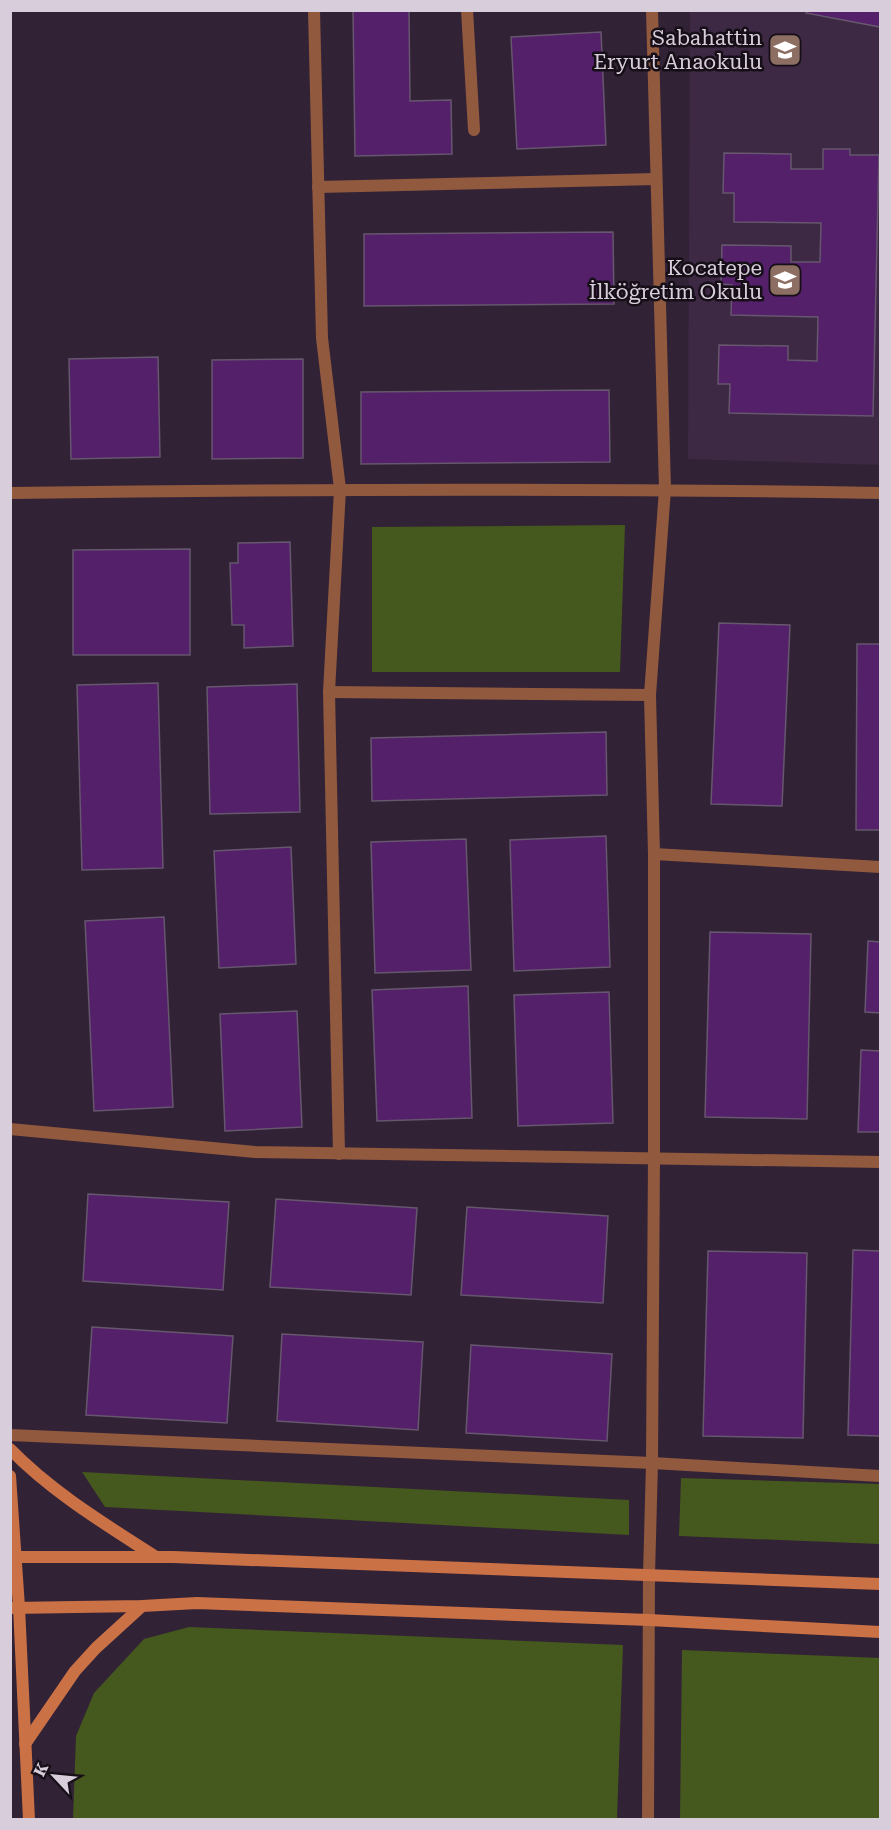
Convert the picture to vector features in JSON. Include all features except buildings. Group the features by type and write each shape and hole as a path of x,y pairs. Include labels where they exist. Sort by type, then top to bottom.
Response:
{"street":[{"path":"314,10 322,338 340,489 329,692 339,1154"},
{"path":"467,10 474,130"},
{"path":"648,1820 654,1157 654,854 650,695 665,489 652,10"},
{"path":"318,188 656,179"},
{"path":"10,493 340,489 665,489 880,493"},
{"path":"329,692 650,695"},
{"path":"654,854 880,867"},
{"path":"10,1129 255,1152 880,1162"},
{"path":"10,1435 880,1476"},
{"path":"10,1449 32,1472 58,1492 157,1557"},
{"path":"10,1476 15,1608 29,1820"},
{"path":"13,1557 157,1557 880,1584"},
{"path":"15,1608 197,1603 649,1620 880,1632"},
{"path":"25,1744 75,1671 96,1648 142,1606"}],"shaded area":[{"name":"Kocatepe İlköğretim Okulu","path":"690,11 880,11 880,465 688,459"}],"green space":[{"path":"625,525 620,672 372,672 372,527"},
{"path":"82,1472 629,1500 629,1535 105,1507"},
{"path":"681,1478 880,1484 880,1544 679,1536"},
{"path":"189,1627 623,1645 617,1819 73,1819 76,1736 94,1693 144,1639"},
{"path":"682,1650 880,1658 880,1819 680,1819"}],"place":[{"name":"Sabahattin Eryurt Anaokulu","path":"785,50"},
{"name":"Kocatepe İlköğretim Okulu","path":"785,280"}]}
